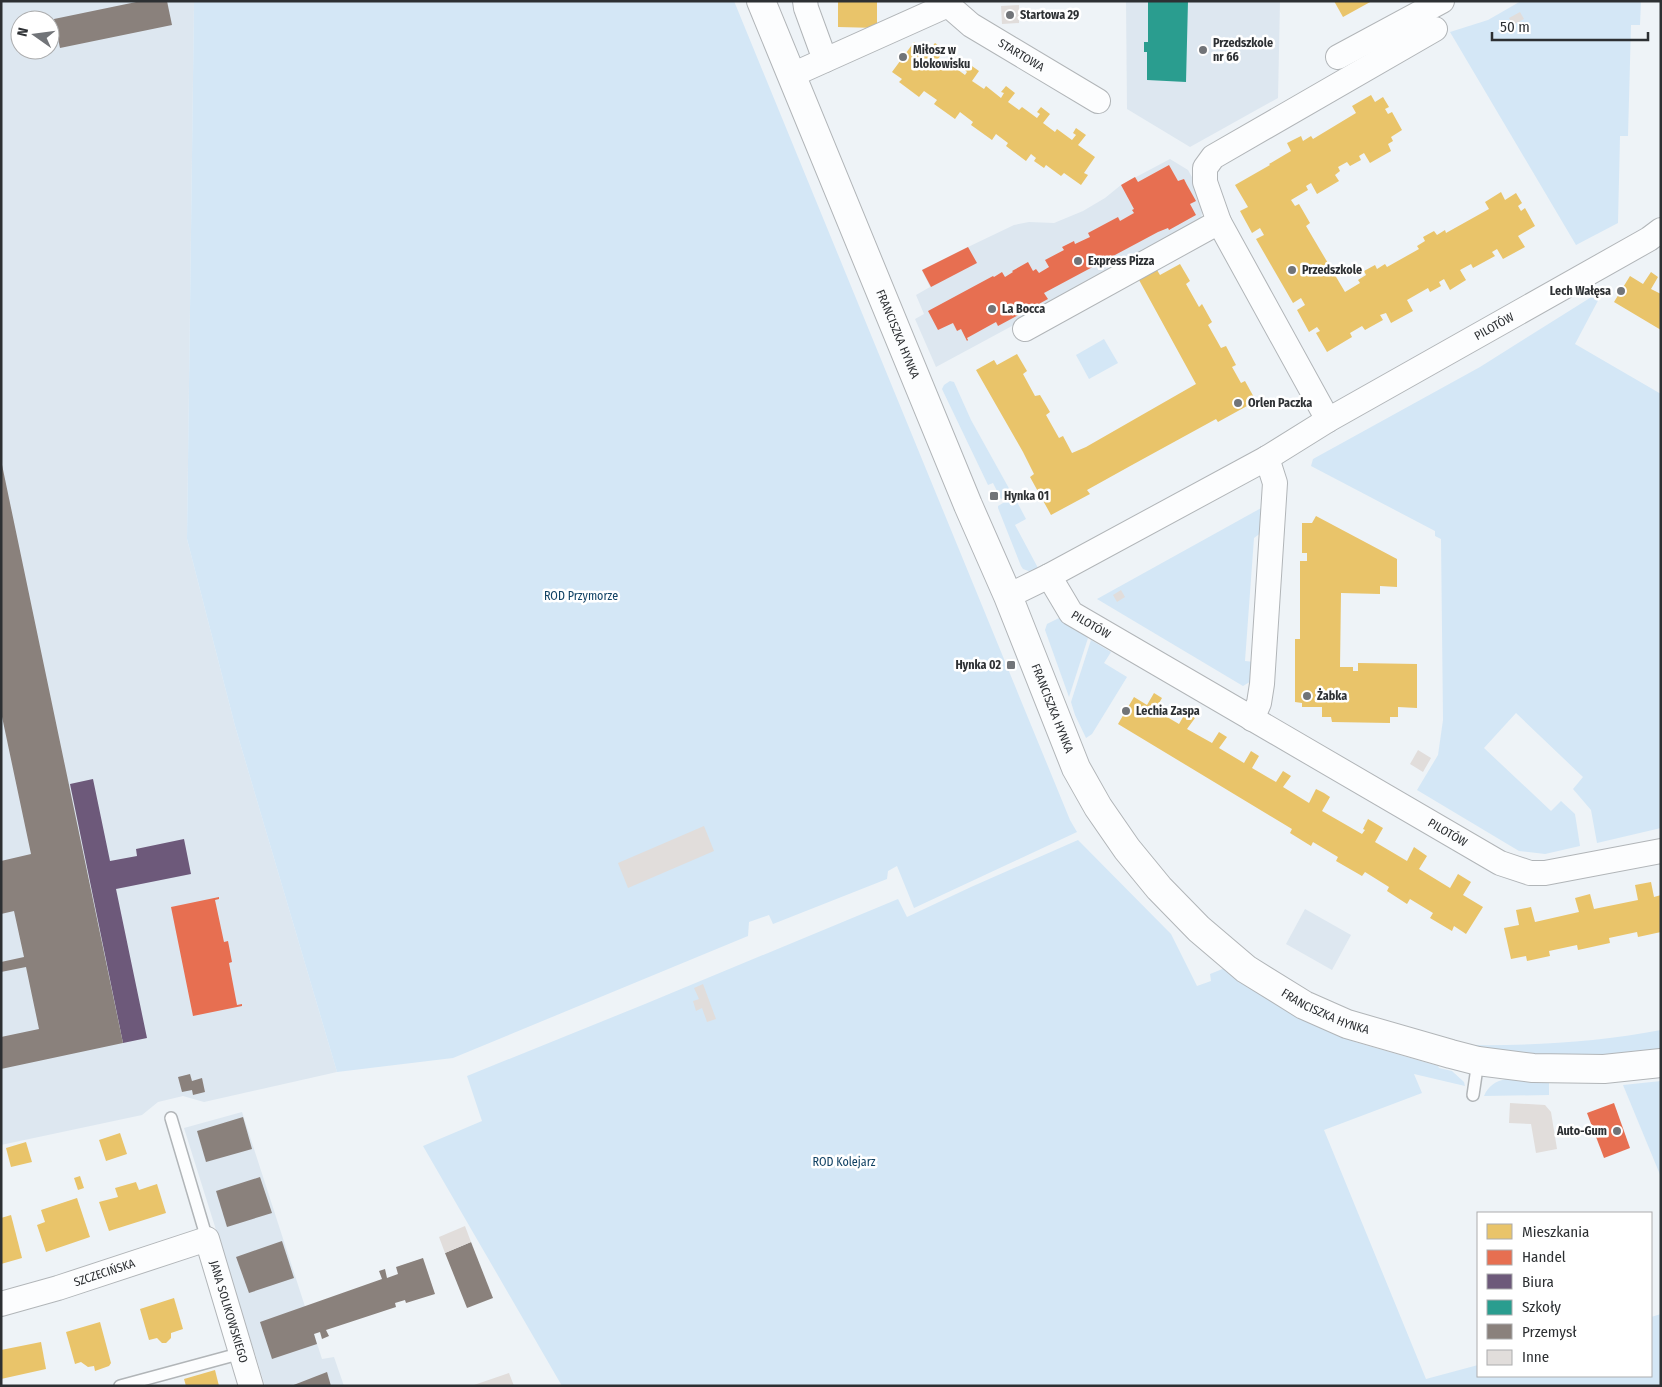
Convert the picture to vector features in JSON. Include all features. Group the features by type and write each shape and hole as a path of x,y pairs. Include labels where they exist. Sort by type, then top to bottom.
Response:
{"street":[{"name":"FRANCISZKA HYNKA","path":"761,1 968,505 1008,596 1076,768 1098,807 1127,849 1159,888 1199,929 1246,969 1304,1005 1347,1024 1395,1039 1478,1060 1533,1068 1604,1068 1661,1063"},
{"path":"805,1 825,60"},
{"path":"1338,56 1442,1"},
{"name":"STARTOWA","path":"792,75 952,3 972,26 1098,102"},
{"path":"1328,420 1219,222 1204,182 1205,168 1213,157 1435,29"},
{"path":"1025,329 1219,222"},
{"name":"PILOTÓW","path":"1008,596 1049,576 1267,458 1328,420 1657,238"},
{"path":"1252,719 1259,703 1262,684 1275,483 1267,458"},
{"name":"PILOTÓW","path":"1049,576 1071,613 1500,863 1530,873 1545,873 1661,851"},
{"name":"SZCZECIŃSKA","path":"1,1304 58,1288 206,1239"},
{"name":"JANA SOLIKOWSKIEGO","path":"206,1239 252,1386"}],"lane":[{"path":"1473,1095 1478,1060"},
{"path":"171,1118 206,1239"},
{"path":"120,1386 242,1353"}],"shaded area":[{"path":"1,1 194,1 187,539 235,726 337,1072 204,1102 183,1096 158,1102 142,1115 1,1145"},
{"name":"Przedszkole nr 66","path":"1126,1 1280,1 1278,98 1190,147 1127,109"},
{"path":"1170,159 1188,170 1203,197 1201,224 936,367 915,319 924,314 916,295 930,287 922,270 1014,225 1029,222 1054,223 1083,211 1105,198 1121,185"},
{"path":"1305,909 1351,935 1332,970 1286,944"},
{"path":"242,1112 322,1359 334,1357 344,1386 265,1386 184,1128"}],"green space":[{"name":"ROD Przymorze","path":"194,1 734,1 1070,820 1077,832 914,908 897,866 888,871 887,879 773,924 769,915 749,922 748,936 453,1058 337,1072 235,726 187,539"},
{"path":"1521,1 1641,1 1640,25 1631,25 1628,136 1620,136 1618,223 1576,245 1450,32 1488,20"},
{"path":"1601,291 1602,293 1575,344 1661,394 1661,828 1597,843 1591,810 1573,789 1583,777 1516,713 1484,748 1551,811 1561,801 1575,814 1580,846 1545,854 1519,851 1417,790 1438,755 1443,720 1441,539 1435,536 1435,531 1311,466 1313,459 1480,367"},
{"path":"1104,339 1118,363 1089,379 1076,355"},
{"path":"950,381 954,382 971,420 1011,492 1001,499 993,483 988,485 942,389"},
{"path":"1013,497 1026,519 1015,525 1038,568 1031,572 1023,569 1021,566 998,508 998,506"},
{"path":"1263,507 1262,532 1254,538 1245,661 1254,662 1253,680 1243,686 1097,599"},
{"path":"1059,618 1088,638 1069,697 1045,630 1047,624"},
{"path":"1091,640 1111,652 1104,663 1127,677 1092,734 1086,738 1071,702"},
{"name":"ROD Kolejarz","path":"1078,840 1171,934 1197,986 1211,981 1210,974 1225,968 1319,1027 1355,1042 1452,1071 1464,1082 1465,1086 1414,1074 1422,1093 1324,1130 1426,1379 1477,1365 1477,1377 1652,1377 1652,1317 1661,1314 1661,1386 562,1386 423,1146 482,1121 467,1076 898,899 907,917"},
{"path":"1661,1030 1661,1050 1636,1052 1564,1056 1516,1053 1467,1045 1565,1042 1613,1038"},
{"path":"1507,1077 1549,1079 1549,1095 1484,1096 1493,1084"},
{"path":"1661,1081 1661,1177 1623,1085"}],"building: Mieszkania":[{"path":"838,1 877,2 877,28 838,27"},
{"path":"1334,1 1372,1 1343,17"},
{"path":"914,42 930,54 932,50 930,49 935,43 945,50 938,59 948,67 950,64 965,75 967,72 965,70 969,64 979,71 972,81 984,89 986,86 1001,98 1004,93 1001,92 1006,86 1015,93 1008,102 1019,110 1022,107 1037,118 1040,114 1037,112 1041,107 1050,114 1043,123 1055,132 1057,129 1072,140 1076,135 1073,133 1076,128 1086,135 1078,145 1095,157 1084,173 1088,175 1081,185 1064,173 1061,176 1046,165 1044,168 1034,161 1036,158 1031,154 1026,161 1006,146 1008,143 996,134 992,140 971,125 973,122 960,112 955,119 934,104 937,100 924,91 919,97 899,82 902,79 892,72"},
{"path":"1371,95 1375,102 1383,97 1389,107 1385,109 1388,114 1392,112 1402,130 1391,137 1393,141 1388,144 1391,151 1370,163 1364,153 1359,156 1361,160 1350,166 1347,162 1338,167 1340,171 1335,175 1339,181 1317,194 1311,183 1306,186 1308,190 1291,200 1295,206 1299,204 1310,223 1306,226 1345,292 1360,283 1358,280 1366,275 1364,271 1375,265 1377,269 1385,264 1387,267 1419,249 1417,246 1425,241 1423,237 1434,231 1437,235 1445,230 1446,233 1489,209 1485,202 1501,192 1505,200 1516,193 1522,203 1518,206 1521,211 1525,208 1535,226 1518,236 1525,247 1503,259 1497,249 1492,252 1495,256 1473,268 1471,264 1460,270 1466,280 1450,290 1444,279 1439,282 1441,286 1430,292 1428,288 1407,300 1413,311 1391,323 1386,313 1380,315 1383,320 1365,330 1362,326 1350,333 1352,337 1327,352 1316,333 1320,331 1317,327 1309,332 1297,310 1305,305 1301,298 1293,303 1256,239 1264,235 1260,228 1252,233 1240,211 1248,207 1235,185 1291,151 1287,143 1301,136 1303,141 1311,136 1313,139 1356,113 1352,106"},
{"path":"1180,264 1190,281 1186,284 1199,307 1202,304 1212,322 1208,325 1221,348 1226,346 1236,365 1232,367 1241,383 1245,381 1256,401 1218,422 1216,419 1087,490 1090,494 1051,515 1030,477 1034,474 1023,452 976,370 994,360 997,365 1017,354 1027,371 1023,374 1035,396 1040,395 1050,412 1046,415 1059,438 1063,436 1072,453 1086,447 1196,384 1139,280 1157,270 1160,275"},
{"path":"1651,272 1658,277 1651,289 1661,294 1661,330 1614,302 1630,276 1643,284"},
{"path":"1316,516 1397,559 1397,587 1380,586 1380,594 1341,593 1340,667 1353,667 1353,671 1358,671 1358,663 1417,664 1417,708 1398,707 1398,717 1390,717 1390,723 1332,722 1331,717 1322,717 1322,707 1302,707 1302,703 1295,702 1295,639 1300,639 1300,561 1307,561 1307,553 1302,553 1302,523 1312,523"},
{"path":"1154,693 1162,698 1155,710 1179,724 1186,712 1195,718 1187,729 1212,743 1219,732 1227,737 1219,748 1244,763 1251,751 1259,756 1252,768 1276,782 1283,771 1291,776 1283,787 1309,803 1316,789 1330,797 1322,811 1362,834 1368,819 1383,828 1375,842 1407,861 1414,847 1427,856 1419,869 1450,888 1458,874 1471,882 1463,895 1483,907 1466,934 1454,926 1452,931 1430,918 1433,913 1410,899 1407,904 1387,891 1389,887 1365,872 1362,876 1336,861 1338,857 1313,842 1311,846 1290,833 1292,829 1118,724 1134,697 1147,705"},
{"path":"1651,882 1654,897 1661,895 1661,932 1638,937 1637,932 1609,938 1610,943 1578,950 1577,945 1549,951 1550,956 1527,961 1526,956 1511,959 1504,928 1519,925 1516,910 1531,907 1535,922 1579,912 1575,898 1590,894 1594,909 1638,900 1635,885"},
{"path":"120,1133 127,1154 106,1161 99,1140"},
{"path":"26,1142 32,1162 11,1167 6,1148"},
{"path":"80,1176 84,1188 78,1190 74,1178"},
{"path":"136,1182 139,1190 157,1184 166,1213 109,1231 99,1202 118,1197 115,1188"},
{"path":"77,1198 90,1237 46,1252 37,1225 45,1222 41,1210"},
{"path":"11,1215 22,1258 1,1264 1,1218"},
{"path":"174,1298 183,1329 171,1333 171,1338 166,1343 162,1343 157,1338 149,1340 140,1309"},
{"path":"100,1322 111,1363 109,1366 95,1371 94,1366 88,1367 81,1362 75,1364 66,1332"},
{"path":"41,1342 46,1369 1,1379 1,1350"},
{"path":"215,1370 219,1386 186,1386 184,1379"}],"building: Handel":[{"path":"1169,165 1178,181 1184,179 1196,201 1190,204 1196,215 1169,230 1168,228 1158,232 1044,293 1048,299 998,326 996,322 967,338 967,341 961,329 957,331 953,323 938,330 928,311 1002,272 1005,277 1028,262 1033,271 1036,269 1039,273 1049,267 1045,260 1064,250 1062,247 1074,241 1075,244 1090,237 1088,233 1118,217 1120,221 1134,213 1132,210 1134,209 1121,185 1135,177 1138,182"},
{"path":"968,247 977,263 931,287 922,270"},
{"path":"219,897 219,899 215,900 224,942 228,941 232,962 229,963 237,1005 242,1004 242,1006 193,1016 171,907"},
{"path":"1614,1103 1630,1148 1604,1158 1587,1113"}],"building: Biura":[{"path":"93,779 110,861 137,856 136,849 184,839 191,874 116,889 147,1038 123,1043 70,784"}],"building: Szkoły":[{"path":"1148,1 1188,1 1186,82 1147,80 1147,52 1144,52 1144,42 1148,42"}],"building: Przemysł":[{"path":"141,1 167,1 172,25 60,48 60,18"},
{"path":"1,460 123,1043 1,1069 1,1037 39,1029 26,967 1,972 1,962 24,957 14,911 1,914 1,861 31,854 1,712"},
{"path":"190,1074 192,1081 202,1078 205,1092 193,1095 192,1090 182,1092 178,1077"},
{"path":"243,1117 252,1149 206,1162 197,1131"},
{"path":"260,1177 272,1213 227,1227 216,1191"},
{"path":"282,1241 294,1278 249,1293 236,1257"},
{"path":"471,1242 493,1298 467,1308 445,1253"},
{"path":"423,1258 435,1294 406,1303 405,1300 395,1303 396,1307 326,1330 329,1336 322,1339 320,1332 314,1334 317,1344 272,1359 260,1322 382,1279 379,1271 385,1269 387,1278 398,1274 396,1267"},
{"path":"327,1372 331,1386 291,1386"}],"building: Inne":[{"name":"Startowa 29","path":"1019,5 1019,23 1002,24 1001,6"},
{"path":"1520,12 1524,19 1513,25 1509,18"},
{"path":"1121,590 1125,597 1117,602 1113,595"},
{"path":"1418,750 1431,758 1423,772 1410,764"},
{"path":"704,826 714,851 628,888 618,863"},
{"path":"703,984 716,1019 707,1022 702,1008 696,1011 693,1001 699,999 694,988"},
{"path":"1510,1103 1545,1105 1551,1112 1557,1149 1536,1153 1531,1124 1509,1123"},
{"path":"465,1226 471,1242 445,1253 439,1237"},
{"path":"509,1373 514,1386 474,1386 474,1385"}],"place":[{"name":"Startowa 29","path":"1010,15"},
{"name":"Przedszkole nr 66","path":"1203,50"},
{"name":"Miłosz w blokowisku","path":"903,57"},
{"name":"Express Pizza","path":"1078,261"},
{"name":"Przedszkole","path":"1292,270"},
{"name":"Lech Wałęsa","path":"1621,291"},
{"name":"La Bocca","path":"992,309"},
{"name":"Orlen Paczka","path":"1238,403"},
{"name":"Hynka 01","path":"994,496"},
{"name":"Hynka 02","path":"1011,665"},
{"name":"Żabka","path":"1307,696"},
{"name":"Lechia Zaspa","path":"1126,711"},
{"name":"Auto-Gum","path":"1617,1131"}]}
